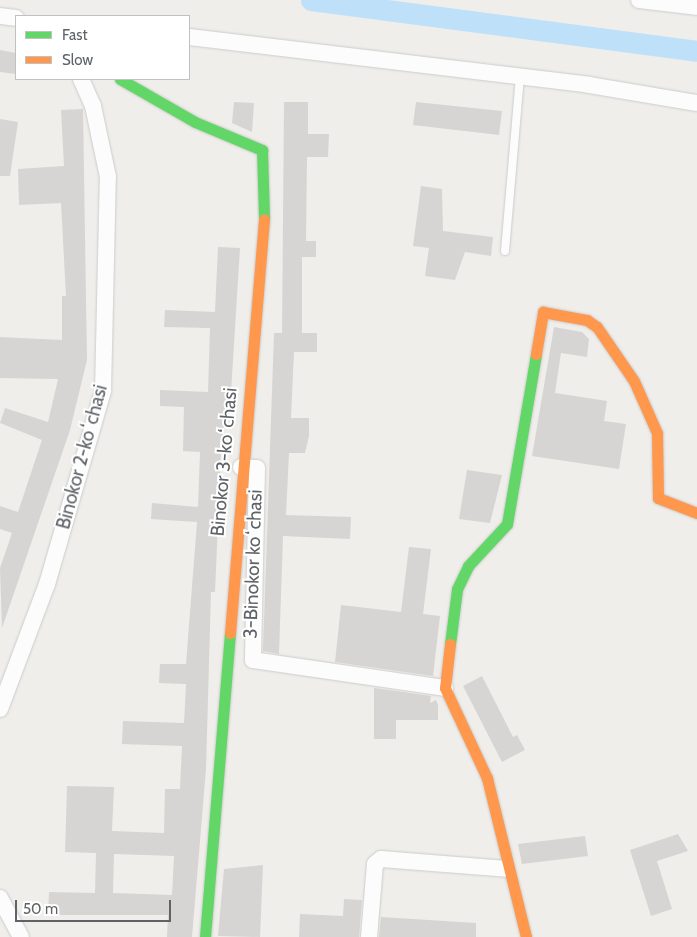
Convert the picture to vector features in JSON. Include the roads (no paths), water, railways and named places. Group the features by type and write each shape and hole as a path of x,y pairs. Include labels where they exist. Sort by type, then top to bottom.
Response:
{"street":[{"path":"639,0 697,7"},
{"path":"0,16 15,18"},
{"path":"190,38 520,76 697,103"},
{"name":"Binokor 2-koʻchasi","path":"0,709 47,584 103,391 108,177 94,106 81,80"},
{"name":"Binokor 3-koʻchasi","path":"122,80 195,122 262,150 265,156 266,196 241,468 206,937"},
{"path":"526,937 507,869 487,778 446,688 457,589 468,566 507,524 543,312 598,327 634,381 656,433 658,498 697,513"},
{"name":"3-Binokor koʻchasi","path":"241,468 256,468 253,660 446,688"},
{"path":"369,937 375,864 381,858 507,869"},
{"path":"0,898 21,937"}],"lane":[{"path":"504,251 520,76"}],"waterway":[{"path":"311,0 697,51"}]}
